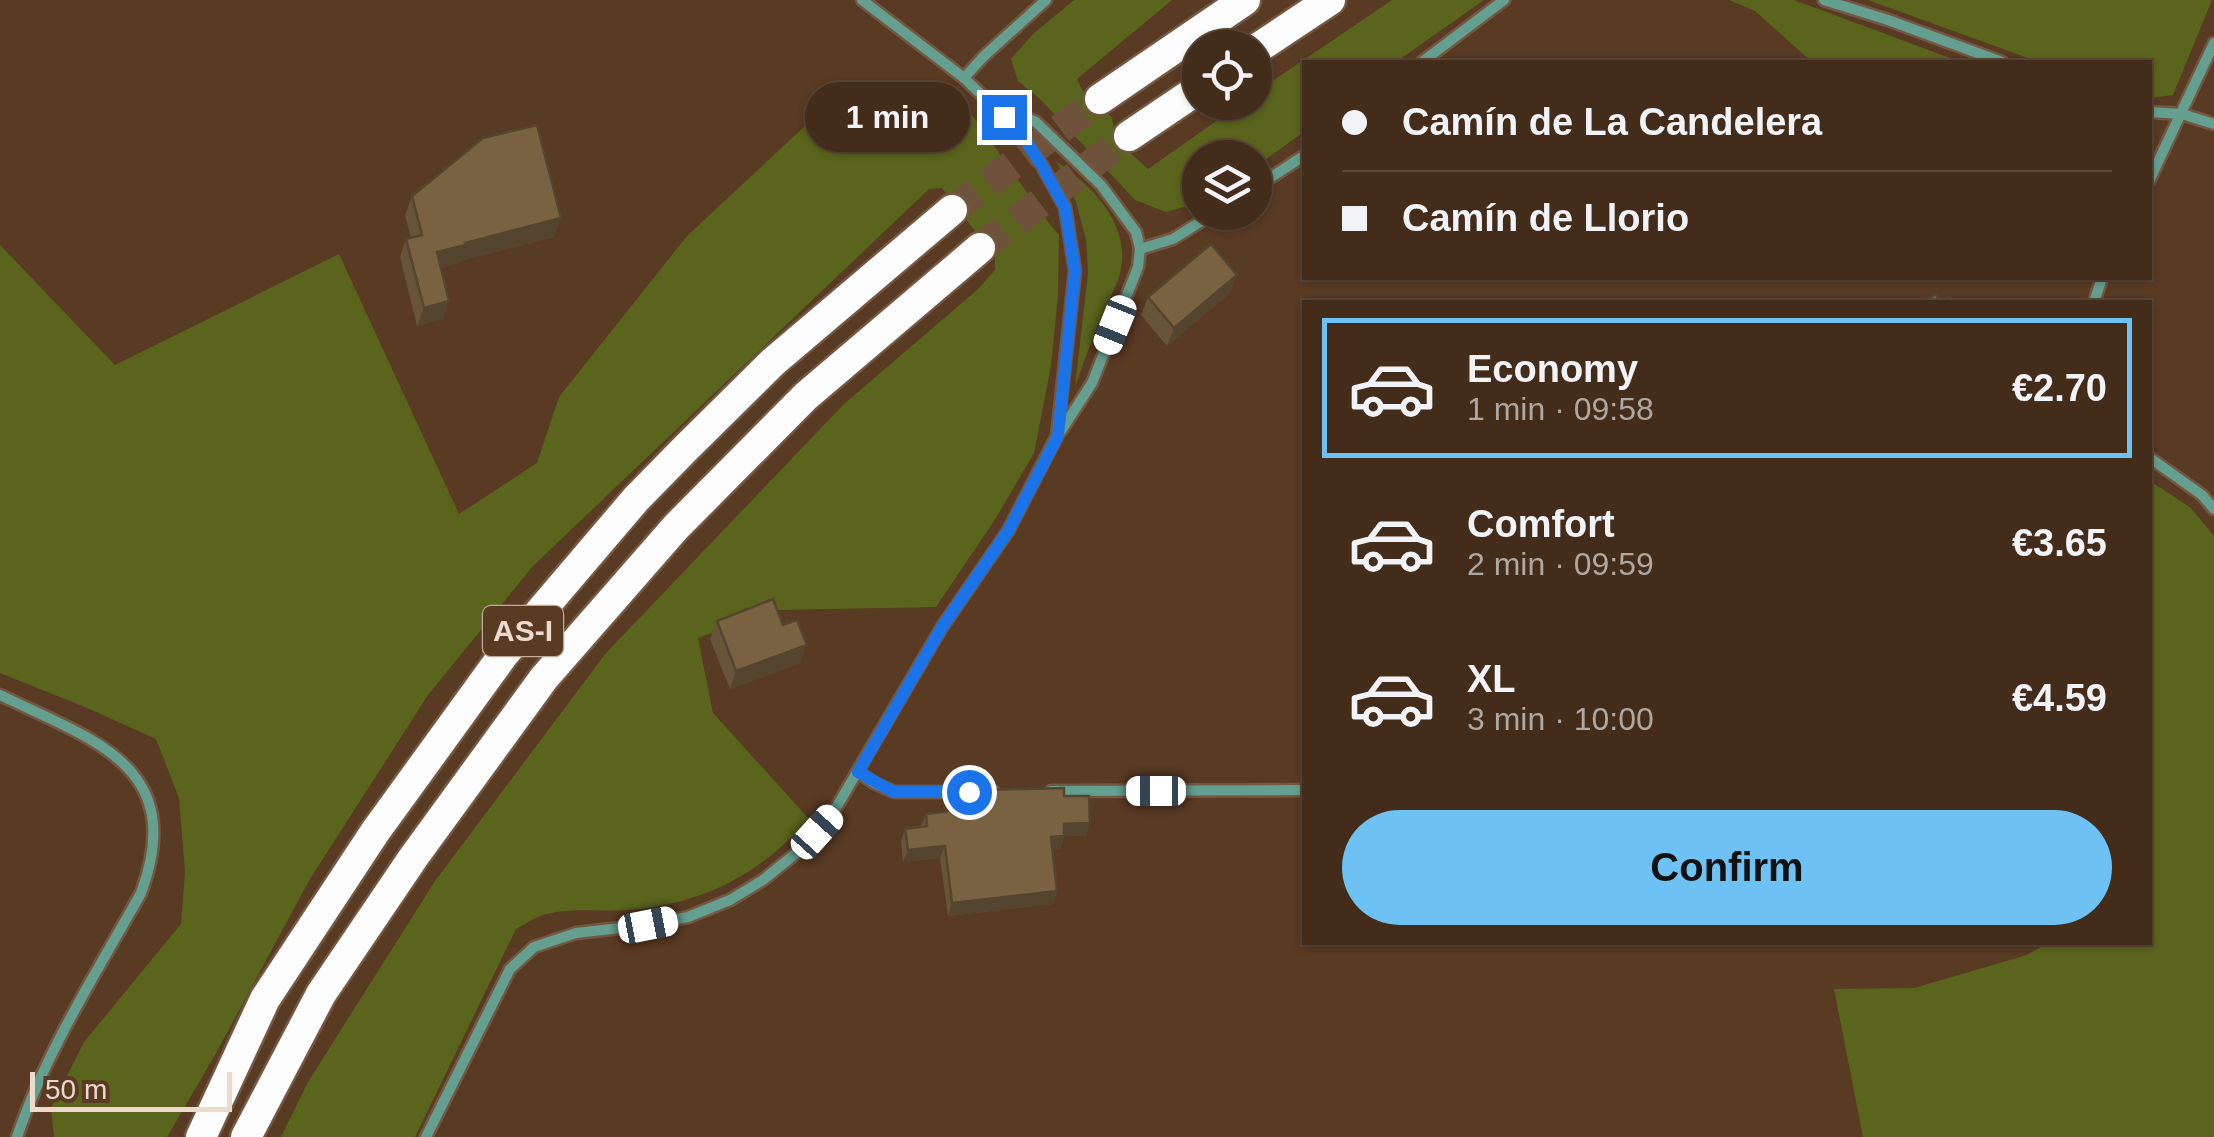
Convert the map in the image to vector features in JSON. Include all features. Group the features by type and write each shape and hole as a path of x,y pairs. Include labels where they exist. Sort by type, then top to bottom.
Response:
{"highway":[{"path":"1100,98 1245,0"},
{"path":"1272,39 1330,0"},
{"path":"1128,136 1182,100"},
{"name":"AS-I","path":"200,1137 266,999 375,832 504,654 636,499 684,450 773,362 952,210"},
{"name":"AS-I","path":"246,1137 320,994 544,678 676,527 806,396 980,248"}],"street":[{"path":"862,0 986,98 1022,135 1065,208 1075,271 1058,436"},
{"path":"964,78 1046,0"},
{"path":"1425,60 1504,0"},
{"path":"1824,0 1997,60"},
{"path":"2152,175 2214,44"},
{"path":"426,1137 510,969 534,947 576,933 688,917 730,900 800,850 833,813 942,627 1008,531 1058,436 1092,383 1138,268 1140,249 1136,232 1100,185 1036,122 986,98"},
{"path":"2152,112 2182,114 2214,124"},
{"path":"1272,177 1302,157"},
{"path":"1140,249 1173,239 1187,230"},
{"path":"2152,459 2202,495 2214,509"},
{"path":"0,695 96,741 124,762 142,784 152,812 155,842 141,892 58,1043 17,1137"},
{"path":"858,772 894,792 1012,792"},
{"path":"1031,792 1302,790"}],"green space":[{"path":"1074,0 1172,0 1077,79 1087,100 1112,117 1115,139 1148,169 1182,145 1182,207 1166,212 1135,200 1040,99 1018,81 1011,59 1033,34"},
{"path":"1392,0 1484,0 1399,60 1304,60"},
{"path":"1729,0 1794,0 1956,60 1810,60 1755,11"},
{"path":"1868,0 2212,0 2173,95 2152,98 2152,60 2033,60"},
{"path":"1302,61 1302,133 1272,155 1272,140 1189,140 1218,120 1272,120 1272,81"},
{"path":"834,99 967,108 1059,235 1058,295 1051,366 1034,453 936,607 776,610 698,638 713,713 809,819 750,871 705,893 655,907 553,913 516,929 415,1137 281,1137 308,1082 435,881 606,653 844,404 977,290 995,270 995,257 942,188 929,189 533,566 428,695 310,879 167,1137 54,1137 51,1108 84,1042 181,924 185,872 179,798 156,739 0,673 0,245 115,365 339,254 459,514 537,463 559,397 687,236"},
{"path":"1057,162 1097,196 1108,210 1121,242 1119,277 1075,387 1088,273 1086,240 1076,202"},
{"path":"2152,482 2191,508 2214,536 2214,1137 1863,1137 1834,989 1914,988 2027,955 2044,945 2152,945"}],"building":[{"path":"537,125 561,218 437,252 449,301 424,308 406,239 422,235 412,196 483,138"},
{"path":"1211,244 1237,275 1174,328 1148,297"},
{"path":"773,599 783,625 797,620 807,645 736,671 717,621"},
{"path":"1064,788 1064,796 1089,796 1090,823 1064,824 1064,836 1051,837 1057,891 952,903 945,846 908,850 905,829 927,826 926,814 973,808 973,796 982,796 982,790"}],"tunnel":[{"path":"952,210 1100,99"},
{"path":"980,248 1129,136"}],"route":[{"path":"969,792 894,792 858,772 942,627 1008,531 1058,436 1075,271 1065,208 1022,135 1004,117"}]}
